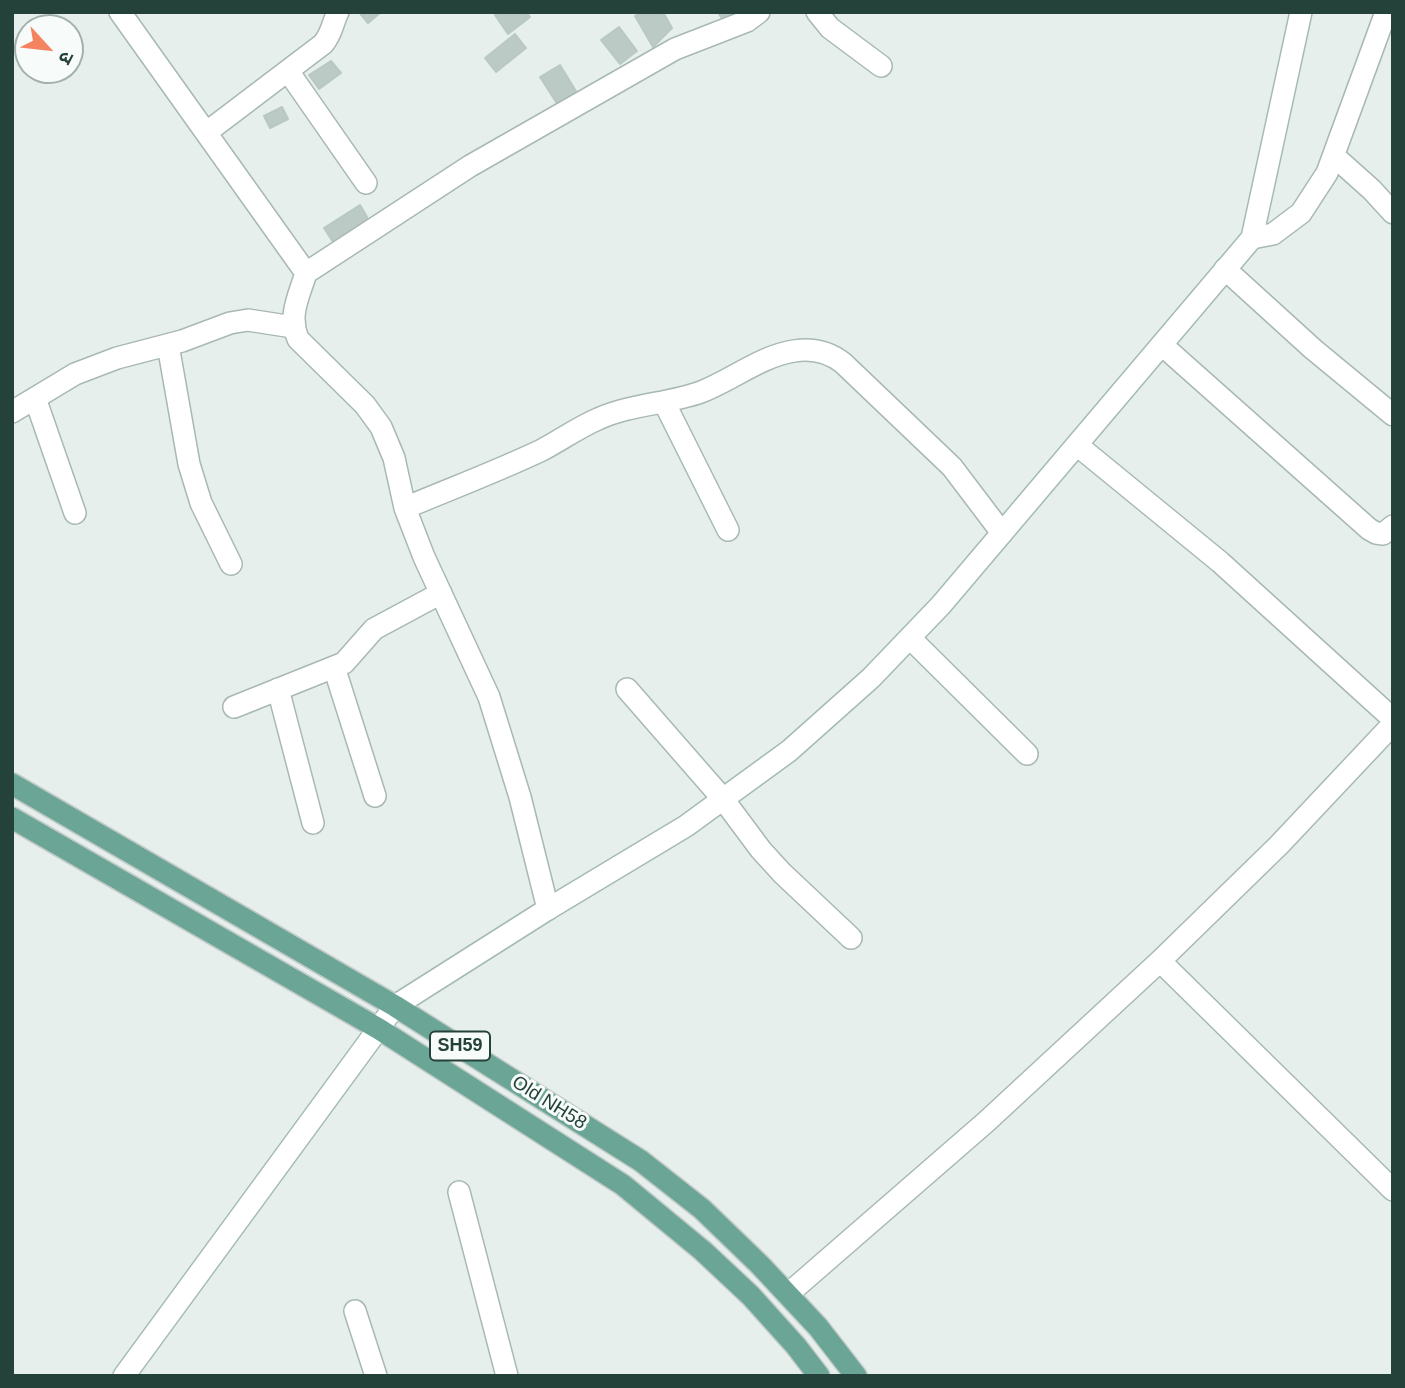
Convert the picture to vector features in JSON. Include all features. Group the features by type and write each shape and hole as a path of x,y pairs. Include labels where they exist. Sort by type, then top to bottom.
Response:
{"main road":[{"name":"Old NH58","path":"12,784 395,1006 641,1161 702,1209 788,1294 856,1376"},
{"name":"Old NH58","path":"12,818 379,1029 623,1185 703,1251 751,1296 819,1376"}],"street":[{"path":"120,12 306,273"},
{"path":"207,132 331,35 338,12"},
{"path":"548,909 506,748 489,697 424,557 405,509 394,458 381,427 358,397 298,339 292,315 306,273 482,159 675,49 735,26 759,12"},
{"path":"817,12 830,28 881,66"},
{"path":"132,1373 395,1006 686,826 789,751 871,678 941,605 1252,238 1301,12"},
{"path":"1252,238 1273,234 1301,213 1328,173 1386,12"},
{"path":"288,71 366,183"},
{"path":"1334,156 1393,213"},
{"path":"1225,270 1312,349 1393,415"},
{"path":"12,412 75,374 230,323 248,320 293,327"},
{"path":"168,345 189,464 201,503 231,565"},
{"path":"1162,345 1369,529 1384,534 1393,526"},
{"path":"405,509 517,462 598,419 621,411 687,397 720,385 771,357 794,351 814,350 831,354 952,467 1002,533"},
{"path":"35,398 75,513"},
{"path":"664,402 727,530"},
{"path":"788,1294 986,1122 1160,961 1279,845 1393,722 1230,571 1077,445"},
{"path":"234,707 334,667 352,656 374,629 441,593"},
{"path":"910,638 1027,754"},
{"path":"334,667 375,796"},
{"path":"278,689 313,822"},
{"path":"627,689 723,799 761,850 851,938"},
{"path":"1160,961 1393,1190"},
{"path":"458,1192 508,1376"},
{"path":"355,1311 376,1376"}],"building":[{"path":"359,12 381,12 368,23"},
{"path":"499,12 526,12 530,17 508,34 495,15"},
{"path":"642,12 663,12 672,28 653,47 635,16"},
{"path":"718,12 740,12 724,22"},
{"path":"619,27 637,51 620,64 601,40"},
{"path":"515,34 526,48 496,72 485,58"},
{"path":"331,61 341,73 319,89 309,75"},
{"path":"560,65 577,93 558,105 540,77"},
{"path":"282,107 288,119 270,128 264,116"},
{"path":"360,205 368,224 335,245 324,228"}]}
